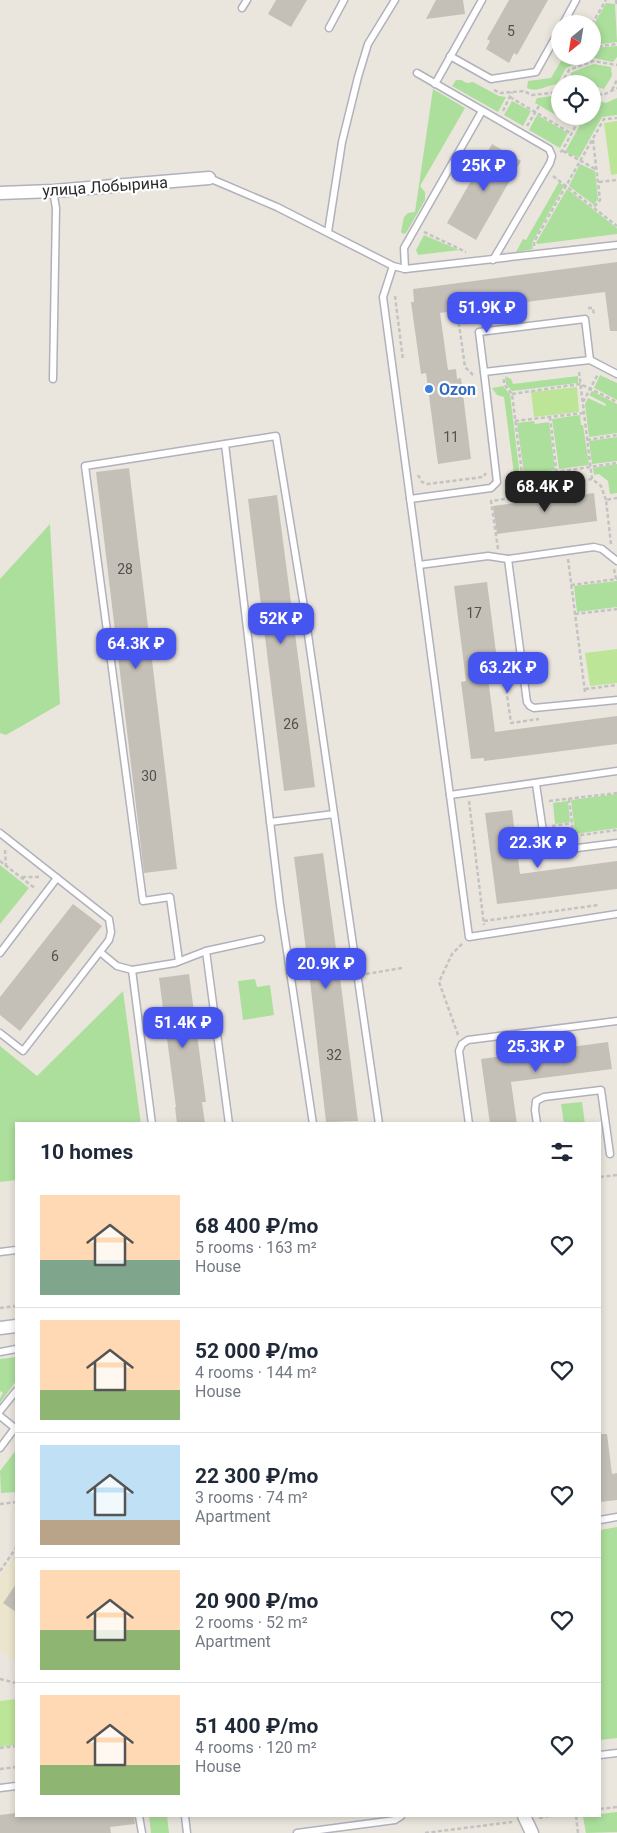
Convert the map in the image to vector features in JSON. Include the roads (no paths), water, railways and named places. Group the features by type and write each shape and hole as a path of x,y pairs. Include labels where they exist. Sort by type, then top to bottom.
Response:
{"street":[{"name":"улица Лобырина","path":"0,193 52,191 209,178"},
{"path":"0,1328 15,1326"},
{"path":"524,1818 532,1833"}],"lane":[{"path":"242,8 247,0"},
{"path":"329,28 344,0"},
{"path":"328,232 342,142 358,77 368,44 395,0"},
{"path":"435,84 482,0"},
{"path":"568,15 576,0"},
{"path":"450,56 492,78 536,72 551,45"},
{"path":"417,73 549,149 552,156 493,260"},
{"path":"404,268 404,248 482,111"},
{"path":"209,178 277,207 393,266 404,268 493,260 617,245"},
{"path":"52,191 56,208 53,379"},
{"path":"393,266 384,297 469,937 617,914"},
{"path":"410,499 491,488 498,482 479,332 585,319 590,360"},
{"path":"484,372 590,360 617,374"},
{"path":"179,962 170,897 143,900 85,466 276,436 304,607 379,1122"},
{"path":"225,444 280,904 313,1122"},
{"path":"419,565 488,556 508,559 594,547 602,549 615,561"},
{"path":"508,559 526,702 534,708 617,700"},
{"path":"450,795 617,771"},
{"path":"536,784 546,852 617,843"},
{"path":"270,822 334,814"},
{"path":"0,1033 23,1051 109,940 111,932 109,919 1,836"},
{"path":"0,953 58,878"},
{"path":"100,952 117,966 132,970 179,962 206,951 261,939"},
{"path":"206,951 229,1122"},
{"path":"132,970 152,1122"},
{"path":"469,1122 459,1051 462,1044 468,1040 616,1021 617,1030"},
{"path":"537,1122 536,1101 544,1097 601,1090 610,1154"},
{"path":"0,1252 15,1250"},
{"path":"0,1352 15,1350"},
{"path":"0,1411 15,1392"},
{"path":"0,1416 15,1427"},
{"path":"0,1448 15,1429"},
{"path":"601,1520 617,1517"},
{"path":"601,1755 617,1752"},
{"path":"0,1788 15,1786"},
{"path":"139,1817 142,1833"},
{"path":"185,1817 187,1833"},
{"path":"297,1833 395,1820 400,1817"}],"place":[{"name":"Ozon","path":"429,389"}]}
